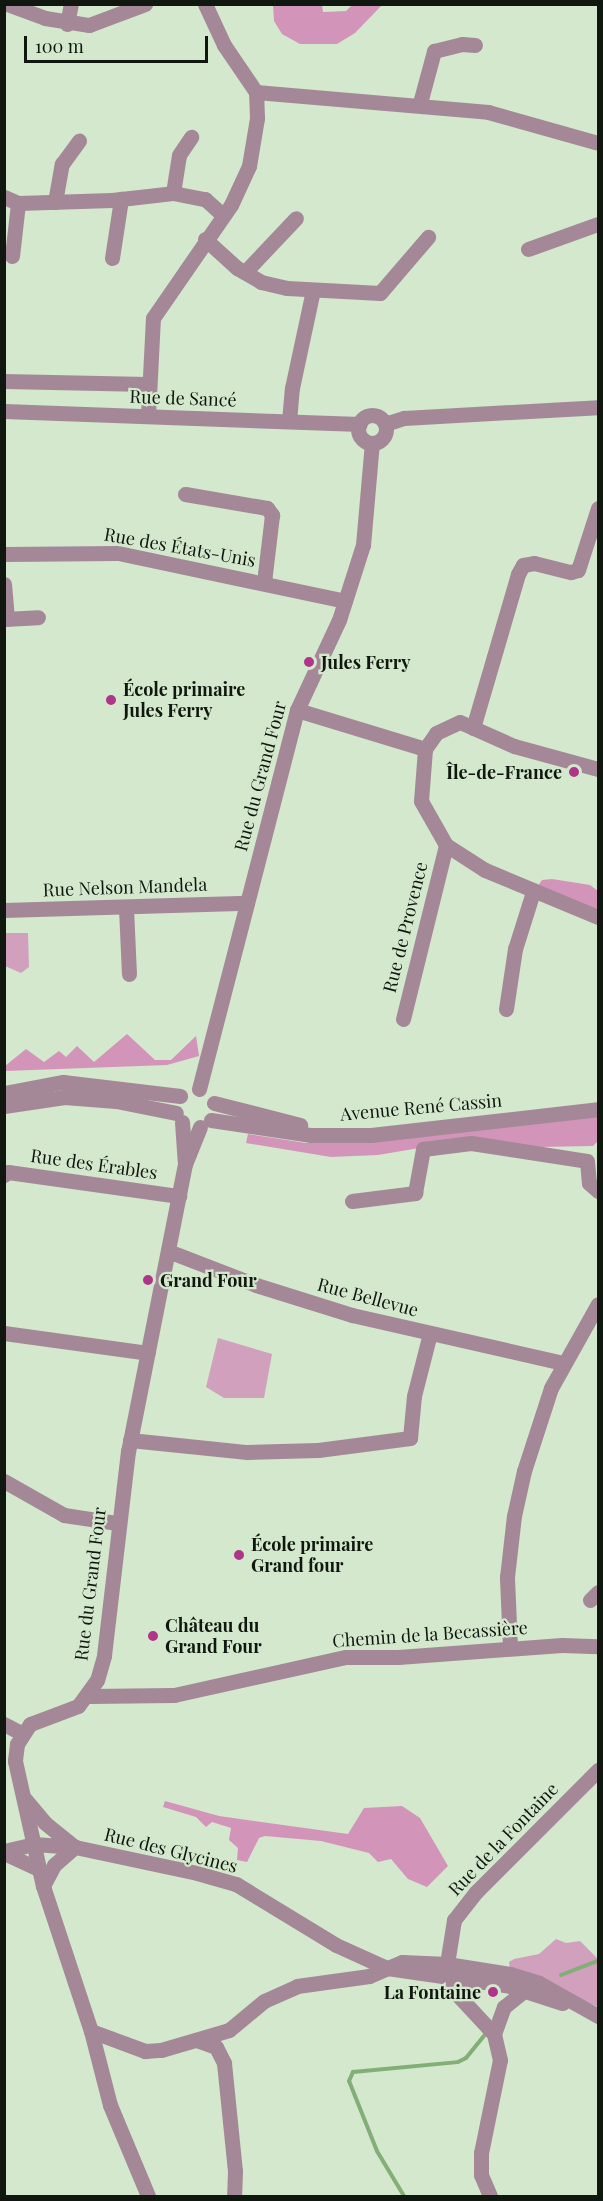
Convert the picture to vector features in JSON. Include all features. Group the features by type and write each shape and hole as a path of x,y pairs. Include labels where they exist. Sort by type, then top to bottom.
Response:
{"street":[{"path":"7,4 67,24 89,25 145,4"},
{"path":"67,24 71,4"},
{"path":"148,416 147,384 153,318 223,215 249,166 257,118 256,92 224,45 205,4"},
{"path":"420,103 434,51 462,44 475,45"},
{"path":"256,92 420,103 488,112 598,143"},
{"path":"173,193 179,155 191,137"},
{"path":"55,202 62,164 79,141"},
{"path":"12,256 11,200 55,202 121,199 173,193 205,199 223,215"},
{"path":"112,258 121,199"},
{"path":"244,272 296,218"},
{"path":"528,249 598,224"},
{"path":"205,239 244,272 261,282 313,290 380,293 428,237"},
{"path":"289,421 313,290"},
{"path":"4,381 147,384"},
{"path":"385,424 404,418 598,407"},
{"name":"Rue de Sancé","path":"4,411 360,424"},
{"path":"373,416 385,424 382,438 372,443 361,438 360,424 373,416"},
{"name":"Rue du Grand Four","path":"200,1089 297,710 345,601 368,520 372,443"},
{"path":"185,494 267,508 272,515 264,582"},
{"path":"472,728 518,574 523,565 534,563 571,572 578,570 598,508"},
{"name":"Rue des États-Unis","path":"4,554 118,553 264,582 345,601"},
{"path":"4,584 6,619 38,617"},
{"path":"297,710 424,749 436,732 449,724 460,722 514,746 598,769"},
{"name":"Rue de Provence","path":"424,749 421,801 446,845 485,870 533,892 598,917"},
{"path":"582,766 598,778"},
{"name":"Rue de Provence","path":"403,1019 446,845"},
{"path":"506,1009 515,949 533,892"},
{"name":"Rue Nelson Mandela","path":"4,910 247,903"},
{"path":"126,908 129,974"},
{"path":"4,1093 63,1082 180,1096 189,1089 200,1089 214,1102 206,1124 116,1101 64,1097 4,1106"},
{"path":"179,1118 180,1096"},
{"name":"Avenue René Cassin","path":"214,1102 291,1123 373,1127 598,1101"},
{"name":"Avenue René Cassin","path":"206,1124 310,1135 371,1135 598,1109"},
{"name":"Rue du Grand Four","path":"179,1118 185,1164"},
{"name":"Rue du Grand Four","path":"89,1696 104,1656 117,1523 130,1440 185,1164 206,1124"},
{"path":"410,1210 423,1149 471,1143 587,1161 589,1184 598,1191"},
{"name":"Rue des Érables","path":"4,1175 8,1172 179,1196"},
{"path":"352,1201 414,1193"},
{"name":"Rue Bellevue","path":"168,1251 256,1286 352,1315 564,1363"},
{"path":"510,1647 507,1577 514,1516 538,1420 564,1363 598,1304"},
{"path":"4,1333 148,1353"},
{"path":"130,1440 247,1452 318,1450 410,1438 414,1396 430,1333"},
{"path":"4,1481 63,1515 117,1523"},
{"name":"Chemin de la Becassière","path":"89,1696 174,1695 346,1657 398,1657 510,1647 598,1646"},
{"path":"89,1696 78,1706 30,1724 23,1734 15,1761 44,1886 91,2031 101,2072 148,2196"},
{"path":"4,1724 23,1734"},
{"name":"Rue de la Fontaine","path":"448,1972 454,1920 464,1904 598,1770"},
{"path":"24,1797 45,1823 75,1847 54,1865 44,1886"},
{"name":"Rue des Glycines","path":"4,1852 34,1844 75,1847 236,1884 336,1945 387,1968"},
{"path":"4,1852 39,1869"},
{"path":"91,2031 153,2050 230,2030 264,2001 297,1986 369,1976 387,1968 448,1972 539,1983 598,2016"},
{"path":"448,1972 579,2007"},
{"path":"448,1972 452,1989 494,2034 500,2060 499,2081 481,2153 481,2175 490,2196"},
{"path":"494,2034 504,2007 524,1991"},
{"path":"196,2040 216,2048 224,2063 236,2171 234,2196"},
{"path":"101,2072 118,2041"}],"shaded area":[{"path":"273,5 322,5 323,12 346,11 352,5 382,5 355,33 337,44 300,44 282,34 274,21"},
{"path":"552,879 590,885 598,891 598,912 538,886 542,880"},
{"path":"5,933 28,933 29,967 21,973 5,966"},
{"path":"127,1034 155,1060 171,1060 196,1036 199,1056 167,1065 5,1071 5,1066 26,1049 44,1062 59,1051 66,1057 77,1046 94,1062"},
{"path":"598,1114 598,1141 593,1146 538,1147 472,1139 378,1155 331,1157 246,1143 248,1134 306,1143 361,1142"},
{"path":"218,1338 272,1354 264,1398 224,1398 206,1387"},
{"path":"165,1801 219,1816 348,1834 364,1808 402,1806 420,1818 448,1866 427,1887 408,1879 391,1859 378,1862 369,1853 321,1841 265,1836 259,1838 247,1862 237,1860 238,1848 229,1840 231,1828 212,1822 206,1827 196,1817 163,1807"},
{"path":"556,1939 566,1943 580,1941 598,1959 598,2007 510,1969 509,1962 539,1954"}],"waterway":[{"path":"561,1975 598,1961"},
{"path":"404,2196 377,2151 349,2081 353,2072 458,2062 466,2058 486,2033"}],"place":[{"name":"Jules Ferry","path":"309,662"},
{"name":"École primaire Jules Ferry","path":"111,700"},
{"name":"Île-de-France","path":"574,772"},
{"name":"Grand Four","path":"148,1280"},
{"name":"École primaire Grand four","path":"239,1555"},
{"name":"Château du Grand Four","path":"153,1636"},
{"name":"La Fontaine","path":"493,1992"}]}
